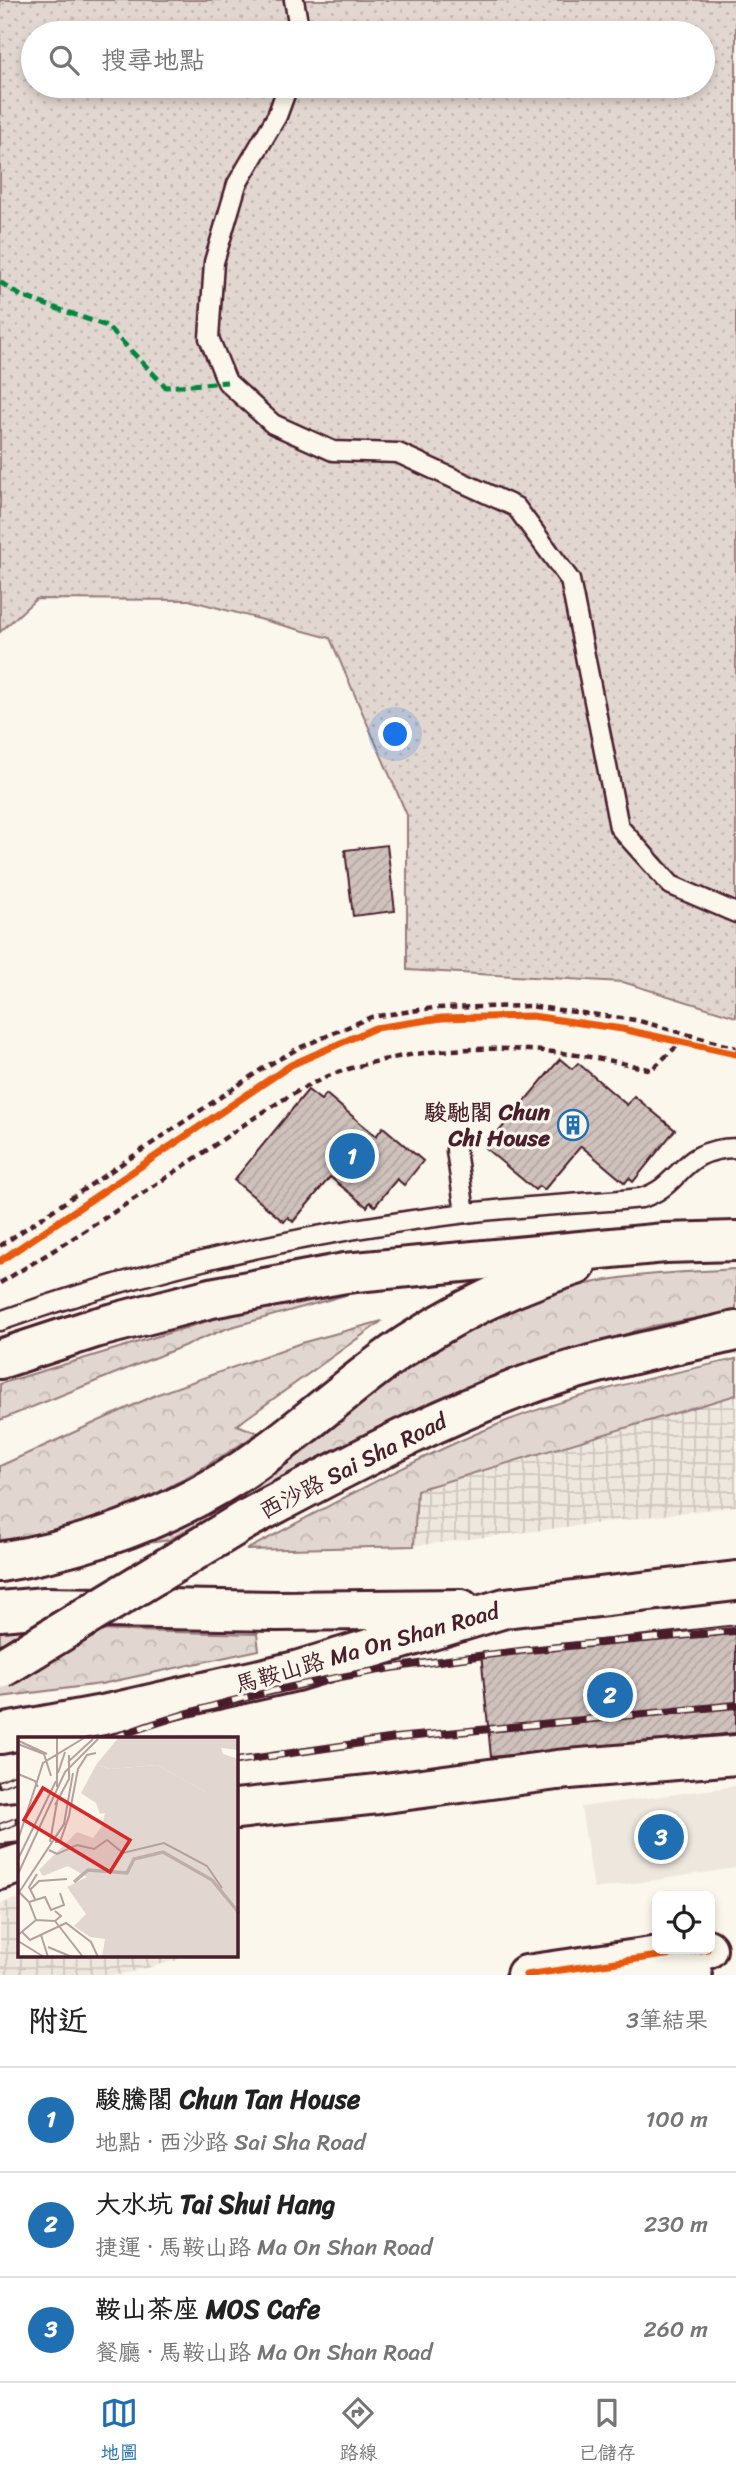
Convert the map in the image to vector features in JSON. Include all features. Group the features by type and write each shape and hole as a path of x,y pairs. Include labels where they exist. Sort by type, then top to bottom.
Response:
{"main road":[{"path":"0,1562 65,1550 106,1537 203,1494 279,1444 407,1345 450,1319 552,1272 665,1242 736,1241"},
{"path":"0,1359 95,1328 211,1298 291,1282 394,1267 639,1247"},
{"name":"西沙路 Sai Sha Road","path":"0,1669 245,1520 382,1448 514,1390 609,1360 736,1331"},
{"name":"馬鞍山路 Ma On Shan Road","path":"0,1734 103,1715 282,1675 505,1608 736,1581"},
{"path":"0,1597 45,1607"},
{"path":"0,1611 45,1607 264,1611 505,1608"},
{"path":"238,1809 378,1794 557,1770 736,1755"},
{"path":"0,1824 18,1822"},
{"path":"0,1870 18,1864"},
{"path":"715,1948 736,1944"},
{"path":"526,1975 674,1954"}],"street":[{"path":"639,1959 695,1975"}],"lane":[{"path":"294,0 298,21"},
{"path":"284,98 277,116 237,184 214,262 209,338 227,382 272,424 333,451 398,453 516,507 570,580 619,827 671,885 736,914"},
{"path":"0,1321 115,1284 289,1242 465,1213 641,1198 660,1190 680,1168 703,1153 736,1148"},
{"path":"456,1150 465,1213"}],"path":[{"path":"0,1246 265,1067 299,1048 371,1017 433,1008 529,1006 636,1020 736,1048"},
{"path":"532,1016 545,1018"},
{"path":"442,1017 468,1017"},
{"path":"0,1283 86,1232 231,1135 310,1086 341,1071 422,1053 509,1047 617,1061 651,1070 689,1035"},
{"path":"658,1037 736,1054"}],"shaded area":[{"path":"736,1395 736,1506 414,1546 417,1490"},
{"path":"736,1786 736,1868 594,1889 581,1807"},
{"path":"18,1898 18,1958 178,1960 119,1975 0,1975 0,1904"}],"green space":[{"path":"0,0 736,0 736,1017 623,982 407,970 407,815 330,638 189,600 36,599 0,632"},
{"path":"736,1269 736,1311 653,1326 536,1361 435,1400 321,1457 169,1540 134,1545 468,1326 547,1296 596,1282 648,1275"},
{"path":"378,1286 228,1328 0,1420 0,1384 228,1315"},
{"path":"382,1321 237,1425 258,1433 167,1488 103,1517 69,1528 0,1540 0,1466 158,1394 301,1343"},
{"path":"736,1359 736,1395 417,1490 414,1546 246,1550 406,1466 504,1422 590,1394"},
{"path":"0,1628 257,1634 259,1650 101,1684 0,1697"}],"building":[{"path":"387,845 395,911 353,916 345,850"},
{"name":"駿馳閣 Chun Chi House","path":"560,1059 572,1069 578,1063 627,1105 634,1096 675,1130 633,1182 629,1178 625,1183 581,1146 544,1190 539,1186 535,1190 485,1148"},
{"path":"308,1090 321,1100 326,1094 376,1136 383,1127 423,1161 404,1185 397,1179 375,1206 370,1202 367,1207 330,1177 293,1222 288,1217 284,1222 234,1180"},
{"path":"736,1625 736,1733 491,1757 481,1653"}],"railway":[{"path":"116,1737 262,1693 340,1677 498,1654 736,1631"},
{"path":"238,1761 396,1738 736,1705"},
{"path":"0,1784 18,1776"},
{"path":"0,1827 18,1820"}],"marked path":[{"path":"0,282 21,296 107,326 166,387 227,382"}],"cycle path":[{"path":"0,1261 291,1065 375,1028 442,1018 532,1016 622,1029 736,1054"},
{"path":"526,1975 672,1954"}],"place":[{"name":"駿馳閣 Chun Chi House","path":"573,1125"},
{"name":"駿騰閣 Chun Tan House","path":"352,1156"},
{"name":"大水坑 Tai Shui Hang","path":"610,1695"},
{"name":"鞍山茶座 MOS Cafe","path":"661,1837"}]}
